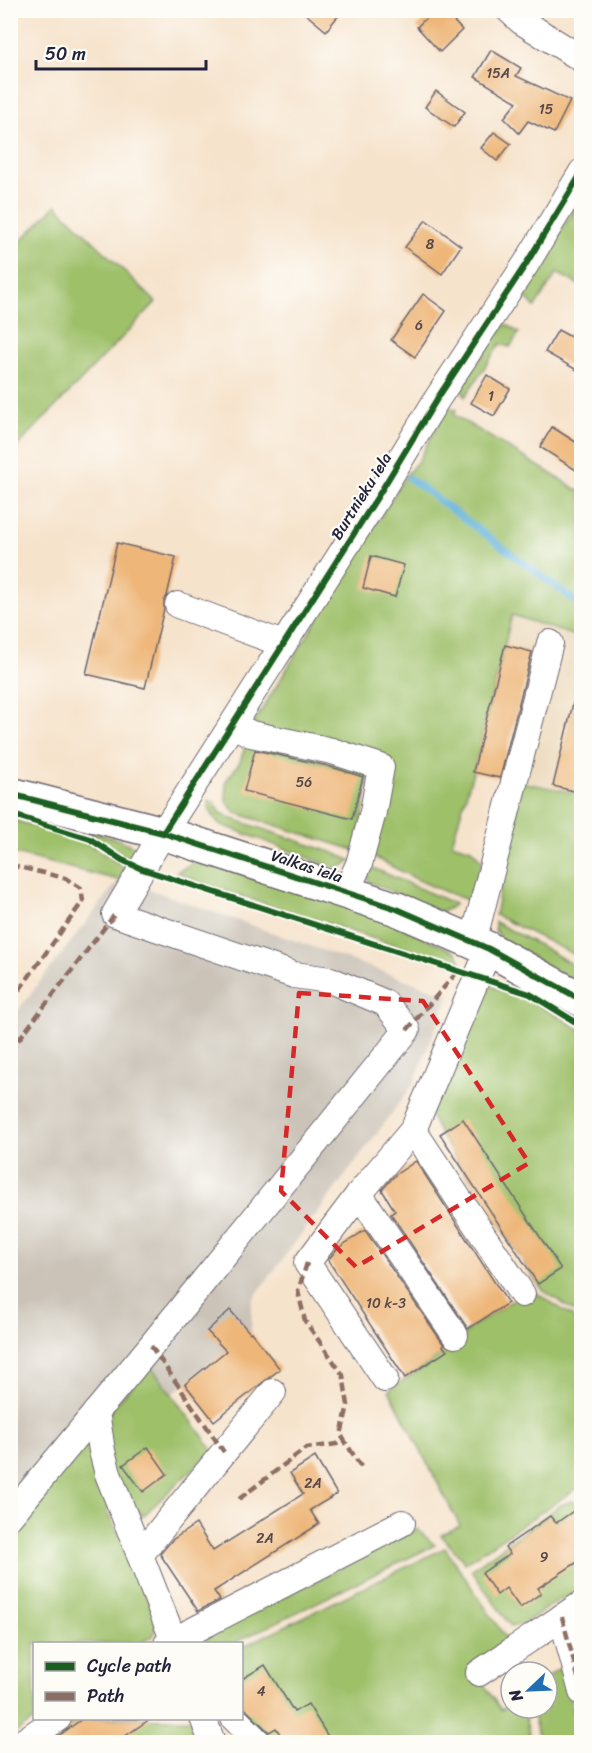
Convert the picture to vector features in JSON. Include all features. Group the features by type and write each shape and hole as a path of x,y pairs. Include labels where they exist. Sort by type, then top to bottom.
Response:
{"main road":[{"name":"Valkas iela","path":"10,794 164,834 397,909 481,946 582,1000"}],"street":[{"path":"509,10 521,21 582,59"},
{"name":"Burtnieku iela","path":"96,1412 407,1030 385,1003 330,980 294,975 115,914 437,399 526,264 582,172"},
{"path":"178,605 284,644"},
{"path":"385,1379 307,1263 359,1194 413,1130 481,946 550,643"},
{"path":"233,726 251,735 332,751 381,767 373,812 359,864 346,892"},
{"path":"413,1130 522,1294"},
{"path":"359,1194 455,1335"},
{"path":"140,1555 273,1392"},
{"path":"10,1516 96,1412"},
{"path":"96,1412 108,1474 172,1642 402,1522"},
{"path":"479,1673 572,1610 582,1692"},
{"path":"23,1743 57,1720"},
{"path":"203,1720 212,1743"},
{"path":"235,1720 258,1743"}],"highlighted area":[{"path":"299,993 423,1001 529,1163 356,1267 281,1191"}],"shaded area":[{"path":"513,614 581,638 581,793 473,772"},
{"path":"119,880 449,995 413,1085 252,1300 251,1332 184,1384 75,1480 11,1556 11,1019"}],"green space":[{"path":"581,198 581,286 557,273 535,307 522,294"},
{"path":"56,205 156,302 11,453 11,251"},
{"path":"503,325 508,325 519,333 510,347 500,344 465,397 462,390 465,382"},
{"path":"448,407 456,410 454,415 581,492 581,638 512,615 473,772 452,843 471,849 482,861 477,903 450,894 373,856 385,779 253,724 406,475 419,460"},
{"path":"247,741 369,774 357,851 236,813 226,801 226,781 240,762"},
{"path":"521,782 581,794 581,958 495,915"},
{"path":"208,801 214,802 220,812 230,818 352,861 340,867 333,867 219,824 210,812"},
{"path":"10,809 120,840 134,848 141,862 128,859 95,836 11,813"},
{"path":"11,819 92,846 128,869 130,883 11,853"},
{"path":"194,863 216,865 355,906 456,952 463,967 215,888 176,872"},
{"path":"366,865 455,904 440,912 369,882"},
{"path":"495,922 581,970 581,985 502,940 495,930"},
{"path":"484,984 527,998 581,1030 581,1310 577,1313 544,1291 538,1284 440,1134 426,1107"},
{"path":"532,1290 572,1316 581,1332 581,1490 579,1487 465,1563 441,1535 460,1526 389,1390 447,1351 471,1328"},
{"path":"150,1365 213,1450 143,1516 125,1498 106,1511 125,1545 158,1624 152,1636 143,1642 33,1642 34,1720 11,1736 11,1527"},
{"path":"572,1501 581,1503 581,1596 568,1604 562,1598 523,1624 511,1627 471,1570 561,1505"},
{"path":"417,1529 435,1545 236,1642 203,1642 206,1637"},
{"path":"445,1548 508,1641 473,1668 499,1707 499,1720 526,1720 531,1742 268,1742 243,1717 243,1647"},
{"path":"563,1666 573,1710 581,1719 581,1742 540,1742 534,1720 559,1720 559,1669"},
{"path":"68,1720 193,1720 202,1742 36,1742"}],"building":[{"path":"301,10 343,10 326,31"},
{"path":"434,10 443,10 462,30 440,52 417,27"},
{"path":"491,50 521,68 516,76 570,101 554,133 528,121 519,133 504,118 517,102 475,77"},
{"path":"436,91 465,112 454,127 425,107"},
{"path":"494,132 511,144 497,161 481,148"},
{"path":"426,220 461,246 442,274 405,247"},
{"path":"423,294 446,311 415,357 391,340"},
{"path":"558,330 582,343 582,373 545,352"},
{"path":"487,375 510,389 494,416 471,403"},
{"path":"552,427 582,446 582,474 540,447"},
{"path":"117,543 176,557 145,688 86,674"},
{"path":"371,556 404,565 395,597 363,588"},
{"path":"505,645 532,652 500,778 473,772"},
{"path":"574,699 582,699 582,793 553,786"},
{"path":"255,750 328,766 363,777 352,819 244,791"},
{"path":"463,1119 561,1269 538,1284 440,1134"},
{"path":"416,1161 508,1303 468,1329 391,1214 395,1211 382,1190 395,1175"},
{"path":"365,1230 447,1351 405,1378 328,1260 337,1249"},
{"path":"230,1310 280,1369 214,1421 185,1384 226,1351 207,1331"},
{"path":"148,1447 167,1474 143,1492 123,1465"},
{"path":"315,1457 337,1494 310,1510 319,1524 214,1591 220,1600 198,1611 160,1554 172,1540 196,1524 213,1551 303,1494 290,1473"},
{"path":"582,1505 582,1559 538,1588 541,1593 520,1608 506,1588 497,1595 482,1573 510,1554 505,1547 550,1516 556,1523"},
{"path":"265,1665 294,1712 308,1704 332,1743 286,1743 276,1728 269,1732 243,1707 243,1678"},
{"path":"81,1720 149,1720 115,1743 49,1743"}],"waterway":[{"path":"409,478 582,606"}],"marked path":[{"path":"10,865 65,878 81,888 83,901 10,1003"},
{"path":"10,1051 115,914"},
{"path":"407,1030 459,970"},
{"path":"307,1263 298,1291 305,1321 343,1375 348,1405 341,1435 363,1470"},
{"path":"151,1346 224,1452"},
{"path":"239,1499 306,1448 345,1443"},
{"path":"562,1617 582,1692"}],"cycle path":[{"path":"163,833 378,496 437,399 526,264 582,172"},
{"path":"10,794 163,833 397,909 489,949 582,1000"},
{"path":"10,814 90,839 122,860 142,869 530,994 582,1026"}]}
